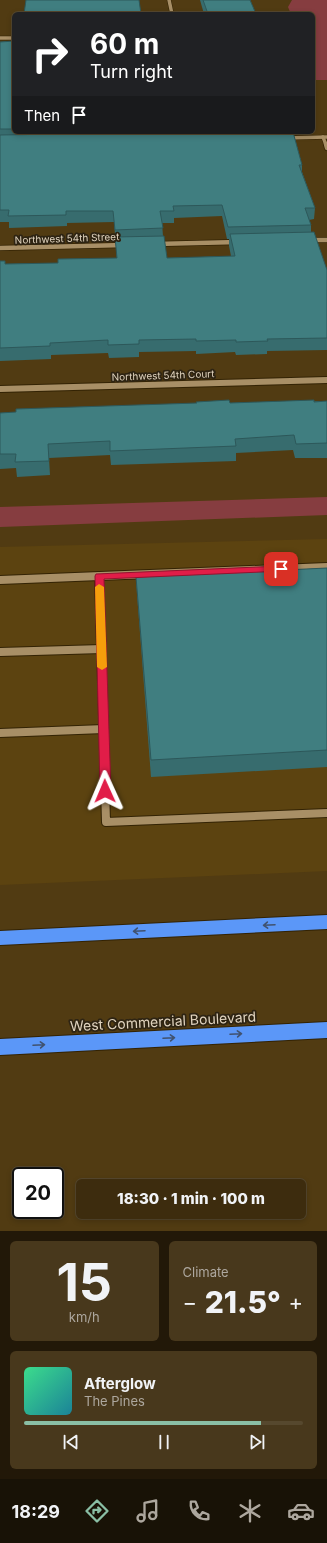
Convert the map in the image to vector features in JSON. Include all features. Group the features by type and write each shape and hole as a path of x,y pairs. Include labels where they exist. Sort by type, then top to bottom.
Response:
{"highway":[{"path":"0,938 327,922"},
{"name":"West Commercial Boulevard","path":"0,1047 327,1030"}],"street":[{"path":"169,0 172,12"},
{"path":"0,38 12,38"},
{"path":"276,138 325,137 327,148"},
{"path":"303,240 327,240"},
{"path":"152,244 247,242"},
{"name":"Northwest 54th Street","path":"0,248 128,245"},
{"name":"Northwest 54th Court","path":"0,389 327,380"},
{"path":"0,580 327,567"},
{"path":"99,576 106,822 327,813"},
{"path":"0,652 102,648"},
{"path":"0,733 104,729"}],"shaded area":[{"path":"292,0 327,0 327,80 315,80 315,12 290,12 288,7"},
{"path":"327,539 327,871 0,885 0,547"}],"building":[{"path":"26,0 139,0 141,12 24,12"},
{"path":"203,0 250,0 255,12 207,12"},
{"path":"12,41 12,129 0,129 0,42"},
{"path":"294,134 302,165 299,165 315,208 305,208 311,225 228,227 222,205 173,206 174,211 160,211 163,228 115,230 113,211 66,211 66,215 8,216 9,210 0,210 0,135"},
{"path":"314,232 327,270 327,338 267,339 268,341 236,342 236,340 196,341 196,339 139,340 139,344 108,345 108,340 50,343 50,346 0,348 0,261 5,261 5,264 58,263 58,259 117,258 115,237 164,236 167,258 235,256 230,234"},
{"path":"229,400 230,403 314,400 314,402 327,401 327,443 296,444 294,435 235,439 236,446 110,451 110,441 48,444 49,461 15,462 16,454 0,454 0,413 16,412 16,409 197,403 196,402"},
{"path":"327,568 327,750 151,760 136,577"}],"waterway":[{"path":"0,517 327,506"}],"slow traffic":[{"path":"99,587 102,667"}],"route":[{"path":"105,791 99,576 281,569"}]}
